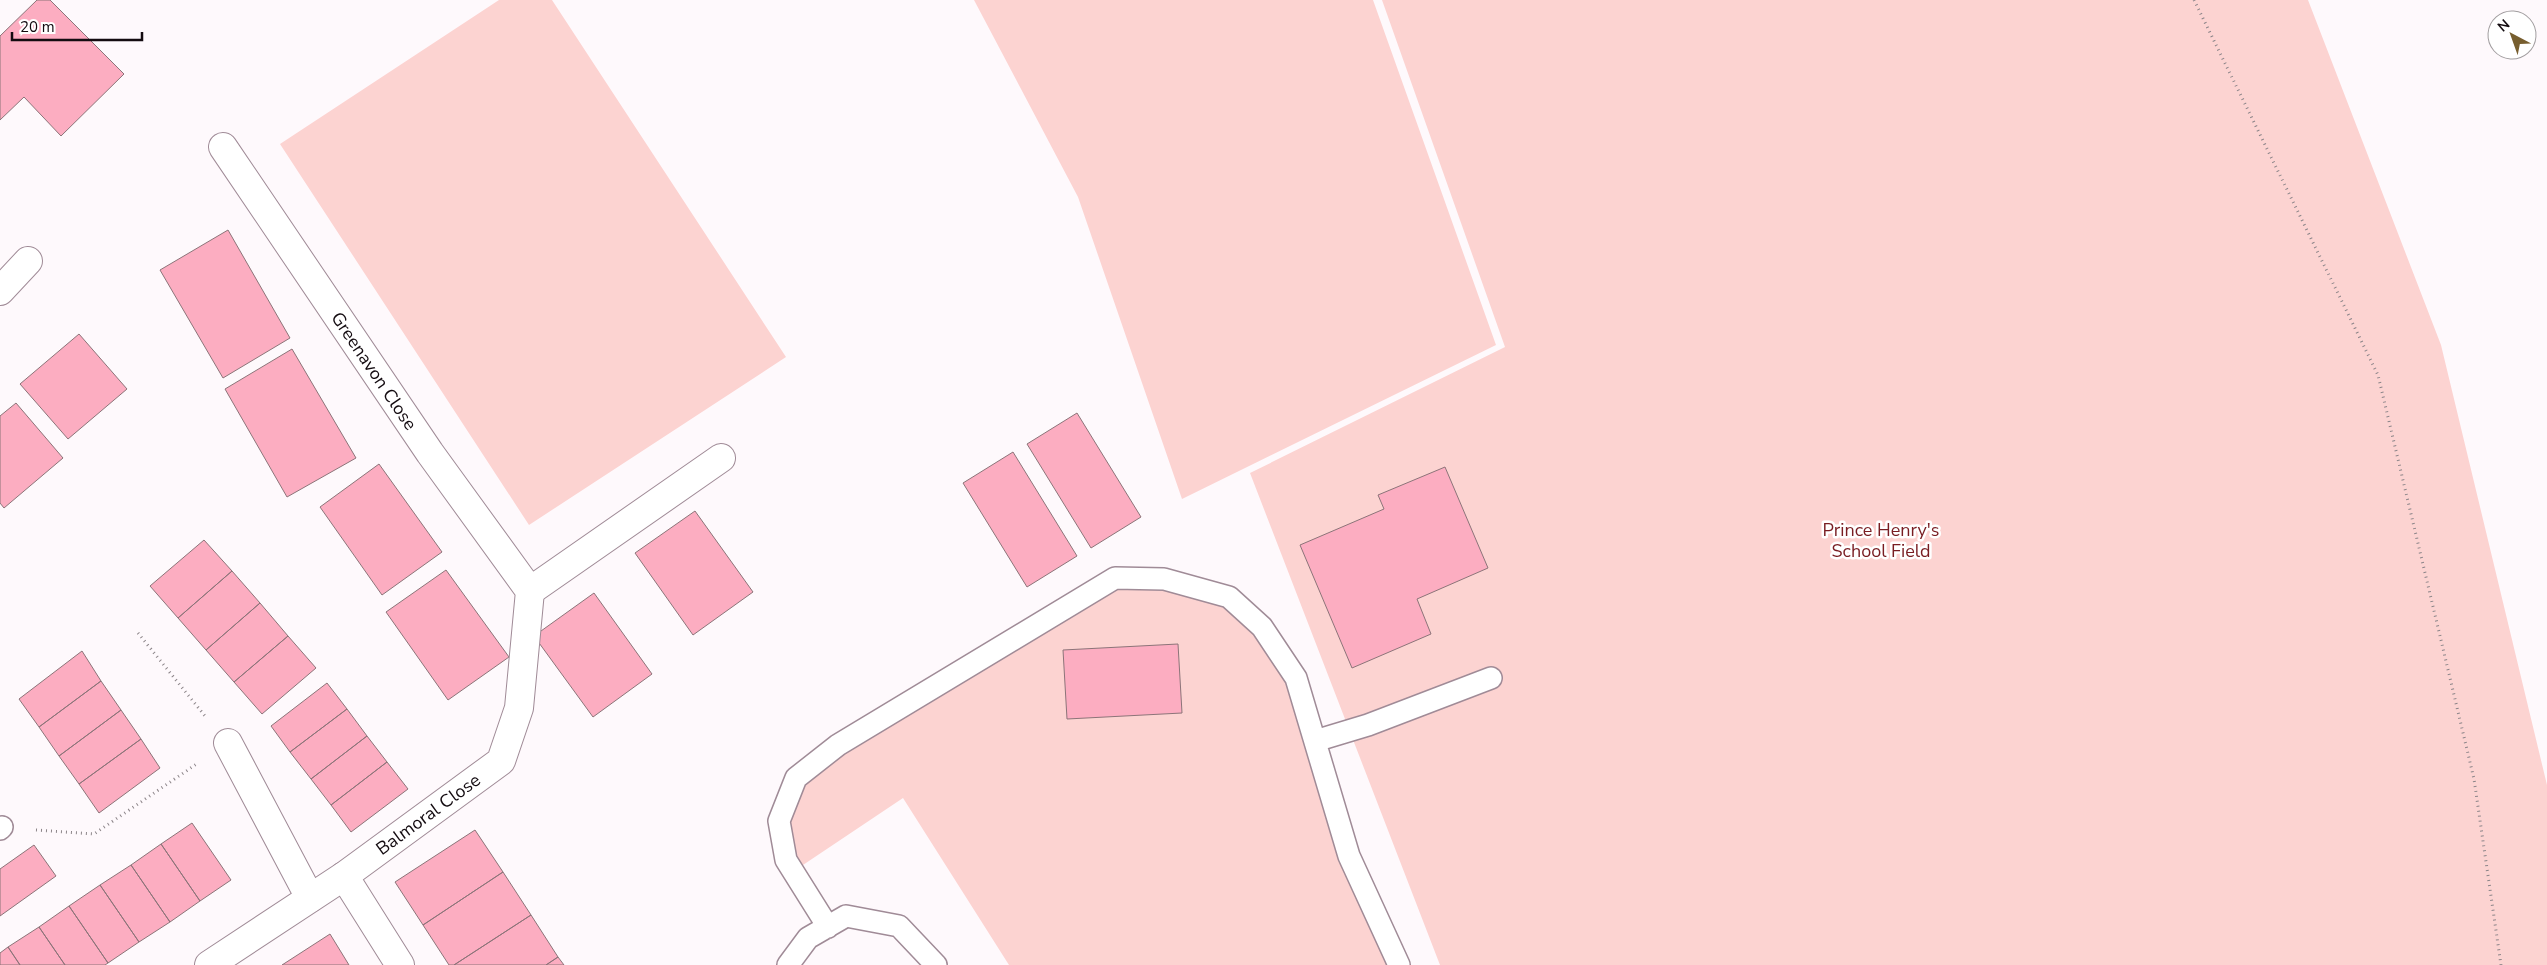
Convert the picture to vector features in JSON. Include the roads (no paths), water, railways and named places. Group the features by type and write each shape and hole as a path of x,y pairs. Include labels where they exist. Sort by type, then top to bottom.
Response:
{"street":[{"name":"Greenavon Close","path":"223,147 430,453 530,592"},
{"path":"0,291 28,261"},
{"path":"530,592 721,458"},
{"name":"Balmoral Close","path":"209,965 344,876 501,761 519,708 530,592"},
{"path":"228,743 310,898"},
{"path":"344,876 400,965"}],"lane":[{"path":"828,926 786,860 779,821 796,778 838,745 1115,578 1164,579 1229,597 1262,627 1296,678 1349,856 1399,965"},
{"path":"1315,741 1368,725 1491,678"},
{"path":"788,965 808,938 846,916 898,926 936,965"}],"park label":[{"name":"Prince Henry's School Field","path":"1881,540"}]}
